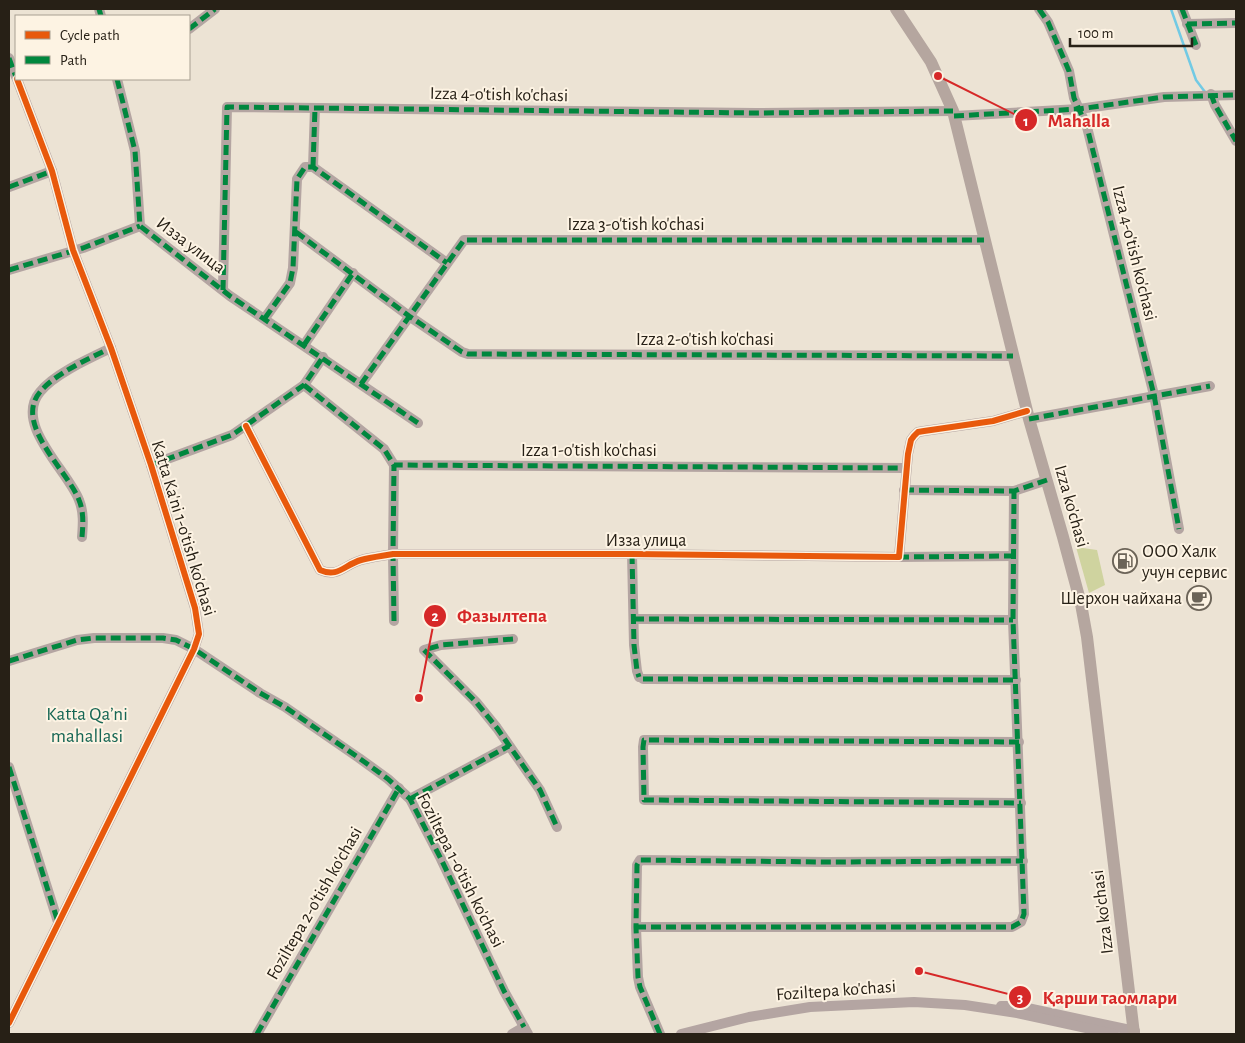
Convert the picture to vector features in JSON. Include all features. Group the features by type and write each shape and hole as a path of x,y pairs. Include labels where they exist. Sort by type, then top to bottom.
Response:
{"main road":[{"name":"Izza ko'chasi","path":"896,9 931,62 954,113 1028,415 1085,624 1127,981 1138,1033"}],"street":[{"path":"190,27 215,9"},
{"path":"1039,9 1048,22 1069,71 1078,109 1164,96 1236,95"},
{"path":"1182,9 1196,45"},
{"path":"1188,24 1236,24"},
{"name":"Katta Ka'ni 1-o'tish ko'chasi","path":"9,58 15,75"},
{"name":"Katta Ka'ni 1-o'tish ko'chasi","path":"9,1023 194,649 199,634 195,608 151,464 111,348 73,250 52,171 17,80"},
{"name":"Изза улица","path":"117,80 135,151 140,226 144,231 224,290 418,423"},
{"path":"1210,94 1236,141"},
{"name":"Izza 4-o'tish ko'chasi","path":"224,290 228,107 756,113 954,113 1078,109 1087,126 1154,395 1179,528"},
{"path":"313,167 315,108"},
{"path":"265,318 290,283 296,232 298,179 305,167 313,167 447,263"},
{"path":"9,187 52,171"},
{"path":"9,270 84,248 140,226"},
{"name":"Izza 2-o'tish ko'chasi","path":"296,232 409,316 462,352 468,354 1013,356"},
{"name":"Izza 3-o'tish ko'chasi","path":"361,384 464,240 984,240"},
{"path":"304,345 353,273"},
{"path":"82,537 83,515 80,500 39,438 34,420 34,404 40,392 46,386 69,370 111,348"},
{"path":"151,464 232,435 304,385 323,357"},
{"path":"304,385 384,449 394,466 392,554 394,621"},
{"path":"899,557 906,468 912,440 918,432 1210,386"},
{"name":"Изза улица","path":"246,426 320,570 326,573 334,573 359,561 392,554 1014,556"},
{"name":"Izza 1-o'tish ko'chasi","path":"394,466 906,468"},
{"path":"904,490 1014,491 1047,480"},
{"path":"636,927 1012,927 1021,922 1024,914 1013,620 1014,491"},
{"path":"632,554 634,645 637,672 641,678 1016,680"},
{"path":"634,619 1013,620"},
{"name":"Foziltepa 1-o'tish ko'chasi","path":"9,660 77,640 94,638 163,638 176,640 194,649 337,742 399,788 410,799 441,859 504,992 526,1031"},
{"path":"513,639 441,645 424,650 476,702 509,746 540,790 556,827"},
{"path":"1019,742 644,740 644,800 1021,803"},
{"path":"410,799 509,746"},
{"path":"9,768 58,922"},
{"name":"Foziltepa 2-o'tish ko'chasi","path":"257,1034 399,788"},
{"path":"660,1034 638,982 636,927 637,865 640,860 827,862 1023,861"},
{"name":"Foziltepa ko'chasi","path":"681,1034 749,1017 810,1006 914,1002 1018,1006 1138,1033"},
{"name":"Foziltepa ko'chasi","path":"965,1005 1017,1013 1114,1034"},
{"path":"512,1034 526,1031"}],"green space":[{"path":"1076,547 1097,550 1105,585 1089,593"}],"waterway":[{"path":"1171,9 1196,80 1205,92"}],"marked path":[{"path":"99,9 101,15"},
{"path":"190,28 215,9"},
{"path":"1039,9 1048,22 1069,71 1074,98 1087,127 1154,395 1179,529"},
{"path":"1182,9 1196,45"},
{"path":"1187,24 1236,23"},
{"path":"9,58 15,74"},
{"path":"117,80 135,151 140,226 230,296 418,423"},
{"path":"1211,94 1215,105 1236,141"},
{"path":"954,116 1079,109 1164,97 1236,95"},
{"path":"223,290 227,107 756,113 953,111"},
{"path":"313,167 315,108"},
{"path":"265,318 290,283 293,268 297,179 305,167 313,167 447,263"},
{"path":"9,187 52,171"},
{"path":"9,270 83,248 140,226"},
{"path":"296,232 409,316 462,352 468,354 1013,356"},
{"path":"361,384 464,240 984,240"},
{"path":"304,345 353,273"},
{"path":"82,537 81,505 73,488 45,447 38,433 33,418 33,405 40,392 54,379 111,348"},
{"path":"151,465 232,435 304,385 323,357"},
{"path":"304,385 384,449 394,465 906,468"},
{"path":"1029,419 1210,386"},
{"path":"394,465 394,621"},
{"path":"904,490 1014,491 1047,480"},
{"path":"636,927 1012,927 1021,922 1024,914 1013,620 1014,491"},
{"path":"632,554 634,645 639,677"},
{"path":"899,557 1013,556"},
{"path":"634,619 1013,620"},
{"path":"9,661 77,640 94,638 163,638 176,640 194,649 260,693 285,707 359,758 388,779 410,799 504,991 524,1027"},
{"path":"513,639 441,645 424,650 476,702 497,728 540,790 557,827"},
{"path":"643,679 1016,680"},
{"path":"1019,742 644,740 644,800 1021,803"},
{"path":"410,799 509,746"},
{"path":"9,767 58,922"},
{"path":"257,1034 399,788"},
{"path":"660,1034 640,987 638,977 636,927 637,865 640,860 827,862 1023,861"}],"cycle path":[{"path":"9,1023 194,649 199,634 195,608 151,465 111,348 73,250 52,171 17,80"},
{"path":"246,426 320,570 332,573 361,560 393,554 899,557 908,454 911,440 914,436 918,432 993,421 1027,411"}],"place":[{"name":"Mahalla","path":"938,76"},
{"name":"ООО Халк учун сервис","path":"1125,561"},
{"name":"Шерхон чайхана","path":"1199,598"},
{"name":"Фазылтепа","path":"419,698"},
{"name":"Қарши таомлари","path":"919,971"}],"district":[{"name":"Katta Qaʼni mahallasi","path":"87,724"}]}
